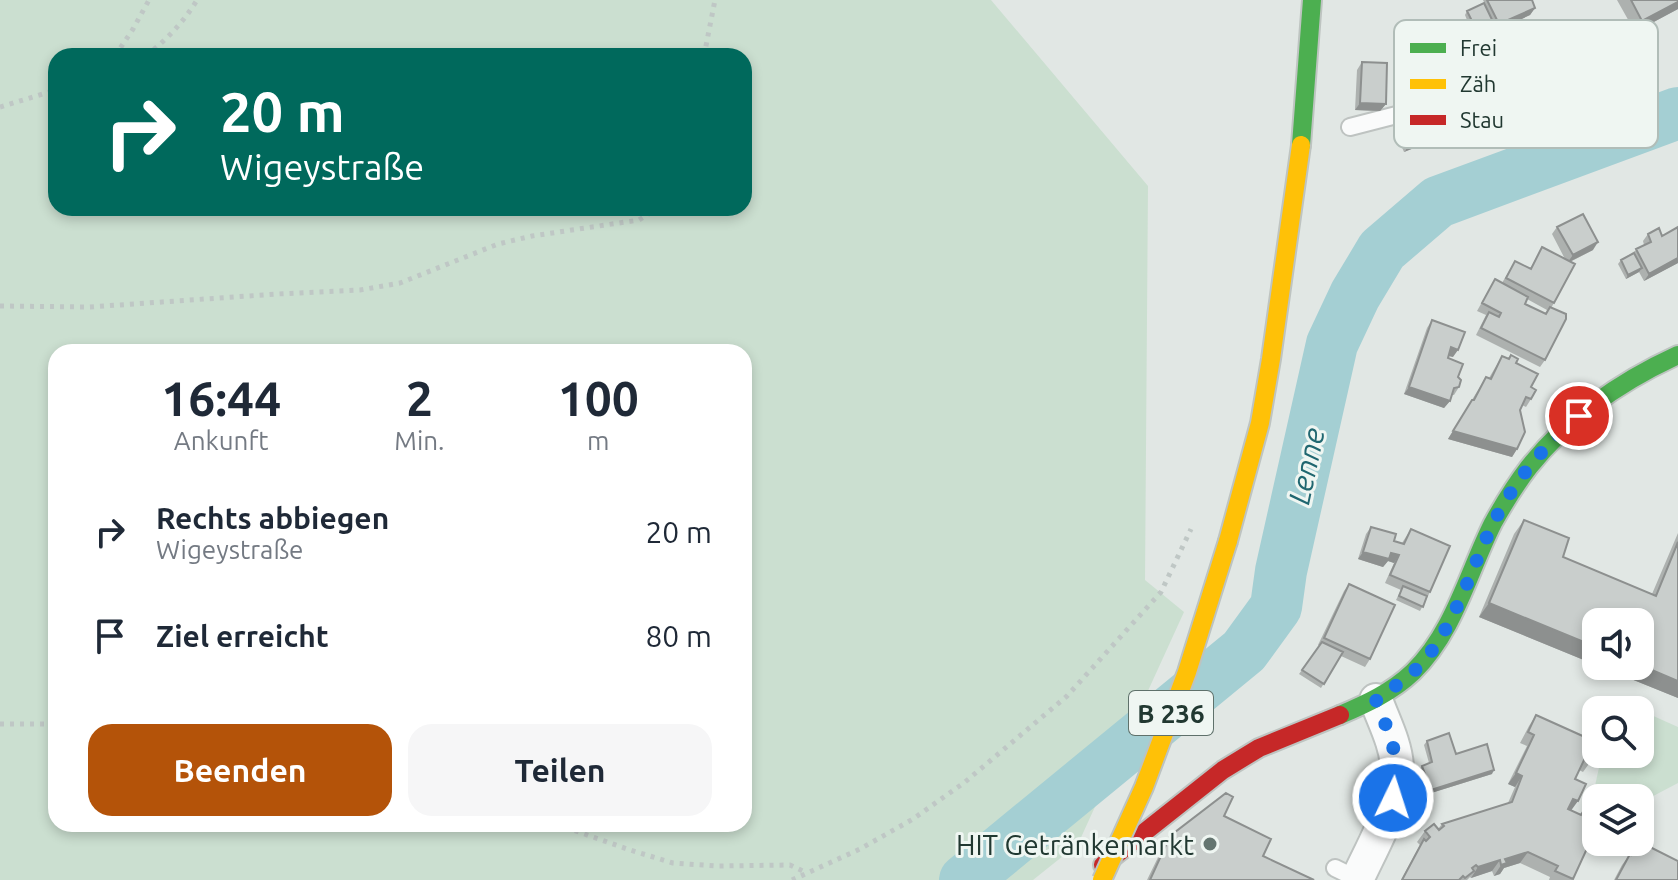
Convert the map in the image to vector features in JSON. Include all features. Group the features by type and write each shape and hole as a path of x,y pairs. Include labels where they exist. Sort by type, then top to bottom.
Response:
{"main road":[{"name":"B 236","path":"1102,880 1144,787 1181,687 1228,541 1260,423 1300,152 1312,0"},
{"path":"1084,880 1223,770 1259,748 1376,700 1412,673 1435,646 1452,616 1494,522 1528,468 1563,429 1595,403 1654,366 1678,355"}],"street":[{"path":"1350,876 1393,798 1397,782 1393,744 1376,700"}],"lane":[{"path":"1350,127 1394,116"}],"path":[{"path":"120,48 149,0"},
{"path":"156,48 170,37 197,0"},
{"path":"706,48 715,0"},
{"path":"0,107 48,92"},
{"path":"0,306 90,307 360,290 400,283 498,244 639,220 645,216"},
{"path":"792,880 860,849 913,819 965,782 1067,696 1161,592 1193,525"},
{"path":"0,724 48,724"},
{"path":"579,832 673,863 790,865 808,873"}],"green space":[{"path":"0,0 991,0 1148,186 1145,580 1184,612 1078,844 1033,880 0,880"},
{"path":"1654,716 1678,727 1678,783 1654,796 1654,784 1595,784 1599,768 1654,768"}],"building":[{"path":"1487,0 1532,0 1535,8 1508,20 1497,20"},
{"path":"1631,0 1678,0 1678,2 1641,20"},
{"path":"1484,3 1492,20 1472,20 1467,11"},
{"path":"1362,62 1387,63 1386,104 1360,103"},
{"path":"1583,214 1598,242 1573,255 1557,227"},
{"path":"1678,227 1678,258 1649,274 1636,249 1651,242 1648,234 1659,228 1662,236"},
{"path":"1542,247 1575,264 1554,303 1506,278 1515,261 1531,269"},
{"path":"1634,253 1642,268 1628,275 1621,260"},
{"path":"1495,279 1528,297 1525,304 1546,314 1550,307 1566,314 1545,360 1481,328 1489,312 1499,317 1501,313 1482,303"},
{"path":"1432,320 1465,332 1458,350 1451,347 1448,358 1463,364 1458,377 1461,380 1459,387 1454,388 1450,401 1409,387"},
{"path":"1511,355 1518,359 1516,363 1538,374 1531,387 1536,390 1531,399 1526,397 1520,410 1525,432 1517,449 1453,431 1486,377 1491,379 1502,356 1509,359"},
{"path":"1524,520 1569,538 1563,557 1656,596 1678,542 1678,681 1654,671 1654,608 1582,608 1582,641 1489,603"},
{"path":"1371,527 1396,534 1394,541 1404,544 1411,529 1450,546 1430,592 1390,575 1399,555 1391,553 1389,559 1363,552"},
{"path":"1349,584 1395,605 1370,659 1324,638"},
{"path":"1403,586 1427,596 1423,607 1399,596"},
{"path":"1322,642 1343,652 1324,684 1302,670"},
{"path":"1536,715 1582,736 1582,764 1575,779 1586,784 1582,784 1578,801 1573,799 1568,809 1582,813 1584,856 1573,879 1555,871 1558,866 1528,852 1505,859 1507,863 1501,865 1500,860 1476,865 1472,868 1474,871 1459,880 1402,880 1424,839 1426,841 1430,837 1425,831 1434,824 1439,830 1444,826 1442,824 1512,802 1522,776 1516,773 1534,735 1528,732"},
{"path":"1449,733 1456,754 1487,744 1494,770 1431,790 1422,766 1432,762 1427,741"},
{"name":"HIT Getränkemarkt","path":"1226,793 1233,797 1224,816 1271,839 1263,856 1314,880 1150,880 1170,836"},
{"path":"1654,849 1678,861 1678,880 1616,880 1629,856 1654,856"}],"waterway":[{"name":"Lenne","path":"1658,120 1678,113"},
{"name":"Lenne","path":"965,880 1244,651 1276,607 1281,571 1332,344 1355,295 1382,250 1438,202 1584,148"}],"traffic: fast":[{"path":"1301,145 1312,0"},
{"path":"1340,715 1396,686 1427,656 1450,620 1497,516 1544,449 1597,402 1678,355"}],"traffic: slow":[{"path":"1228,541 1260,423 1301,145"},
{"path":"1102,880 1144,787 1187,672 1228,541"}],"traffic: jam":[{"path":"1103,865 1223,770 1259,748 1340,715"}],"place":[{"name":"HIT Getränkemarkt","path":"1210,844"}],"route":[{"path":"1393,798 1397,766 1393,744 1376,700 1412,673 1435,646 1510,495 1528,468 1579,416"}]}
